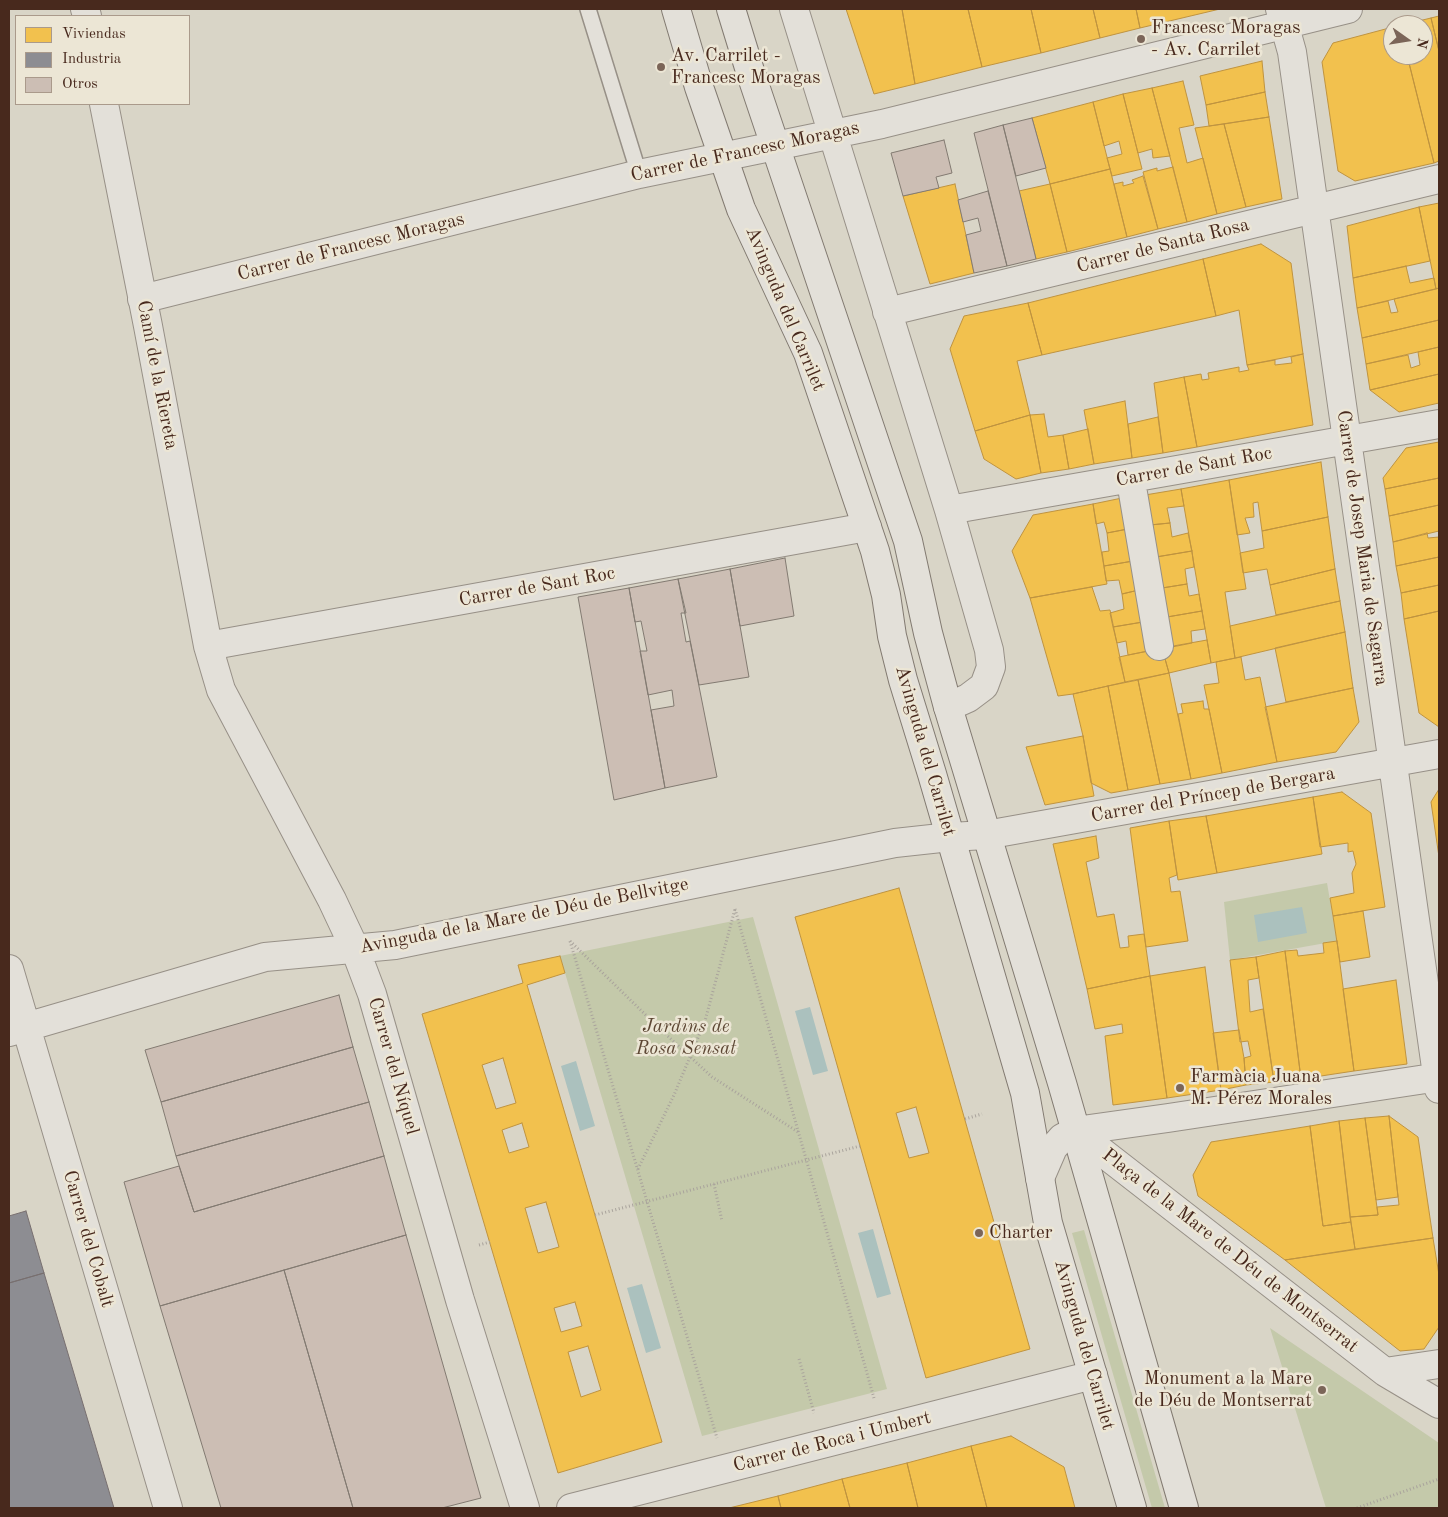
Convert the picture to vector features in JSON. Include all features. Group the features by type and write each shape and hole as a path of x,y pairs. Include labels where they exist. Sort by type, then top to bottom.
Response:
{"street":[{"name":"Avinguda del Carrilet","path":"676,9 699,87 741,210 808,353 875,551 886,595 892,636 902,680 1025,1093 1048,1223 1132,1508"},
{"name":"Avinguda del Carrilet","path":"731,9 908,541 928,633 948,707 986,835 1004,888 1184,1508"},
{"name":"Avinguda del Carrilet","path":"794,9 948,510 989,650 991,668 984,686 968,698 948,707"},
{"name":"Carrer de Francesc Moragas","path":"142,299 639,174 882,124 1282,17 1348,9"},
{"name":"Carrer de Josep Maria de Sagarra","path":"1282,17 1292,52 1392,763 1439,1081"},
{"name":"Camí de la Riereta","path":"104,105 208,646"},
{"name":"Carrer de Santa Rosa","path":"887,312 1439,179"},
{"name":"Carrer de Sant Roc","path":"948,510 1439,424"},
{"path":"1133,493 1159,646"},
{"name":"Carrer de Sant Roc","path":"208,646 867,527"},
{"name":"Carrer del Níquel","path":"208,646 221,690 332,900 355,949 372,994 460,1300 525,1508"},
{"name":"Carrer del Príncep de Bergara","path":"986,835 1439,754"},
{"name":"Avinguda de la Mare de Déu de Bellvitge","path":"18,1030 265,957 405,943 895,843 986,835"},
{"name":"Carrer del Cobalt","path":"9,969 18,1030 168,1508"},
{"path":"1040,1178 1053,1148 1062,1138 1075,1130 1439,1081"},
{"name":"Plaça de la Mare de Déu de Montserrat","path":"1075,1130 1385,1372 1439,1404"},
{"path":"1385,1372 1439,1364"},
{"name":"Carrer de Roca i Umbert","path":"571,1508 1092,1374"}],"lane":[{"path":"588,9 639,174"}],"path":[{"path":"638,1170 705,1021 735,908 874,1398"},
{"path":"717,1439 570,941 712,1077 799,1133"},
{"path":"965,1119 982,1114"},
{"path":"595,1215 860,1146"},
{"path":"714,1184 722,1221"},
{"path":"479,1245 490,1242"},
{"path":"799,1359 814,1414"},
{"path":"1357,1508 1439,1479"}],"green space":[{"path":"1327,883 1337,941 1230,960 1224,902"},
{"name":"Jardins de Rosa Sensat","path":"753,917 887,1389 702,1436 560,956"},
{"path":"1084,1230 1165,1508 1152,1508 1072,1233"},
{"path":"1270,1328 1439,1443 1439,1508 1326,1508"}],"water":[{"path":"1302,907 1307,933 1258,942 1254,915"},
{"path":"810,1007 828,1071 813,1075 795,1011"},
{"path":"576,1061 595,1126 580,1131 561,1066"},
{"path":"873,1229 891,1294 877,1298 858,1233"},
{"path":"642,1284 661,1348 646,1353 627,1288"}],"building: Viviendas":[{"path":"846,9 902,9 915,84 874,94"},
{"path":"902,9 968,9 982,67 915,84"},
{"path":"968,9 1031,9 1041,53 982,67"},
{"path":"1031,9 1093,9 1100,38 1041,53"},
{"path":"1093,9 1136,9 1140,28 1100,38"},
{"path":"1136,9 1220,9 1140,28"},
{"path":"1439,16 1439,51 1433,26 1433,18"},
{"path":"1433,26 1439,51 1439,161 1434,163 1410,65 1433,65"},
{"path":"1383,30 1383,65 1410,65 1434,163 1355,181 1338,171 1322,62 1333,43"},
{"path":"1262,61 1265,92 1206,105 1200,76"},
{"path":"1183,81 1194,125 1179,128 1187,163 1203,158 1217,214 1187,222 1152,88"},
{"path":"1152,88 1170,156 1153,158 1152,149 1138,153 1123,94"},
{"path":"1265,92 1269,117 1209,126 1206,105"},
{"path":"1123,94 1142,169 1112,176 1107,158 1122,154 1119,141 1104,146 1093,102"},
{"path":"1093,102 1110,169 1050,184 1032,118"},
{"path":"1269,117 1282,199 1246,207 1224,124"},
{"path":"1224,124 1246,207 1217,214 1195,128"},
{"path":"1173,167 1187,222 1158,229 1143,172 1157,168 1157,171"},
{"path":"1110,169 1127,237 1067,252 1050,184"},
{"path":"1143,176 1158,229 1127,237 1114,184 1123,182 1123,186 1134,183 1132,180"},
{"path":"955,184 974,273 930,284 903,196"},
{"path":"1050,184 1067,252 1036,259 1019,191"},
{"path":"1439,203 1439,288 1436,289 1419,207"},
{"path":"1419,207 1430,261 1353,278 1347,226"},
{"path":"1261,244 1291,263 1303,354 1247,365 1239,310 1216,316 1203,259"},
{"path":"1203,259 1216,316 1042,355 1028,303"},
{"path":"1406,266 1410,283 1434,278 1436,289 1357,308 1353,278"},
{"path":"1439,288 1439,320 1362,338 1357,308 1388,301 1391,313 1398,312 1394,299"},
{"path":"1028,303 1042,355 1017,361 1030,415 975,431 950,349 964,316"},
{"path":"1439,320 1439,347 1366,364 1362,338"},
{"path":"1439,347 1439,374 1370,390 1366,364 1408,355 1411,368 1420,365 1418,352"},
{"path":"1303,354 1313,425 1197,447 1184,377 1201,374 1202,380 1209,379 1208,373 1239,367 1239,372 1249,370 1247,365 1275,360 1275,365 1292,363 1291,357"},
{"path":"1439,374 1439,403 1399,412 1370,390"},
{"path":"1184,377 1197,447 1163,453 1154,383"},
{"path":"1125,401 1132,458 1094,464 1084,410"},
{"path":"1044,414 1048,437 1063,435 1069,469 1041,473 1030,415"},
{"path":"1030,415 1041,473 1016,479 984,459 975,431"},
{"path":"1158,417 1163,453 1132,458 1128,424"},
{"path":"1088,429 1094,464 1069,469 1063,435"},
{"path":"1439,442 1439,478 1385,489 1383,478 1406,448"},
{"path":"1321,462 1328,517 1262,531 1258,502 1253,503 1254,517 1245,518 1250,533 1237,535 1229,480"},
{"path":"1439,478 1439,505 1389,516 1385,489"},
{"path":"1229,480 1246,589 1225,592 1235,658 1211,663 1181,489"},
{"path":"1181,489 1184,506 1167,508 1170,523 1150,525 1145,495"},
{"path":"1127,497 1133,528 1107,533 1104,522 1096,524 1093,504"},
{"path":"1093,504 1107,584 1030,598 1012,551 1033,515"},
{"path":"1439,505 1439,531 1393,542 1389,516"},
{"path":"1328,517 1335,569 1270,585 1267,569 1243,573 1240,553 1264,548 1262,531"},
{"path":"1170,523 1172,537 1188,533 1192,551 1156,557 1150,525"},
{"path":"1133,528 1139,560 1104,566 1102,552 1109,551 1107,533"},
{"path":"1427,533 1428,538 1439,537 1439,557 1396,566 1393,542"},
{"path":"1192,551 1194,567 1185,569 1187,584 1162,588 1156,557"},
{"path":"1439,557 1439,585 1401,593 1396,566"},
{"path":"1139,560 1143,589 1122,594 1119,580 1106,581 1104,566"},
{"path":"1335,569 1340,601 1276,615 1270,585"},
{"path":"1187,584 1189,596 1199,594 1202,611 1167,617 1162,588"},
{"path":"1439,585 1439,611 1404,619 1401,593"},
{"path":"1092,587 1100,611 1110,610 1125,682 1058,696 1030,598"},
{"path":"1143,589 1149,621 1113,627 1110,613 1124,609 1122,594"},
{"path":"1340,601 1345,632 1235,658 1230,626"},
{"path":"1202,611 1205,629 1191,631 1192,643 1172,647 1167,617"},
{"path":"1439,611 1439,727 1419,713 1404,619"},
{"path":"1149,621 1154,650 1128,655 1126,641 1117,643 1113,627"},
{"path":"1345,632 1353,688 1286,702 1275,648"},
{"path":"1207,640 1211,663 1169,673 1162,648"},
{"path":"1162,648 1169,673 1125,682 1119,657"},
{"path":"1241,657 1245,680 1260,677 1277,762 1222,773 1204,685 1219,683 1216,662"},
{"path":"1169,673 1191,779 1160,784 1138,680"},
{"path":"1138,680 1160,784 1128,790 1108,686"},
{"path":"1108,686 1128,790 1111,793 1091,783 1073,694"},
{"path":"1353,688 1359,722 1336,752 1277,762 1265,707"},
{"path":"1203,701 1204,709 1209,709 1222,773 1191,779 1178,714 1183,713 1181,704"},
{"path":"1083,736 1094,796 1045,805 1026,747"},
{"path":"1439,789 1439,857 1431,802"},
{"path":"1342,792 1371,813 1385,907 1333,916 1330,898 1354,893 1352,873 1356,864 1353,851 1348,852 1348,843 1320,847 1313,797"},
{"path":"1313,797 1322,854 1217,873 1206,816"},
{"path":"1206,816 1217,873 1178,880 1169,821"},
{"path":"1169,821 1177,875 1169,878 1171,892 1180,891 1188,941 1146,947 1130,828"},
{"path":"1096,836 1099,858 1086,862 1097,917 1114,914 1120,948 1129,947 1128,936 1144,934 1150,976 1087,989 1053,844"},
{"path":"899,888 1030,1349 926,1378 795,917","holes":["916,1107 929,1153 909,1158 896,1113"]},
{"path":"1363,911 1370,957 1340,962 1333,916"},
{"path":"1337,941 1354,1071 1301,1079 1285,951 1297,950 1298,956 1324,953 1323,943"},
{"path":"1285,951 1301,1079 1274,1082 1256,957"},
{"path":"560,956 565,973 527,985 662,1442 558,1473 422,1014 523,983 518,965","holes":["503,1058 516,1103 496,1109 482,1065","522,1123 529,1147 509,1153 502,1130","546,1202 559,1247 538,1253 525,1208","575,1302 582,1326 561,1332 554,1308","588,1346 601,1390 581,1397 568,1352"]},
{"path":"1256,957 1259,978 1248,980 1250,1012 1263,1009 1274,1082 1246,1085 1244,1058 1251,1056 1248,1041 1240,1042 1230,960"},
{"path":"1205,967 1221,1090 1167,1098 1150,976"},
{"path":"1150,976 1167,1098 1113,1105 1105,1036 1123,1033 1122,1024 1095,1029 1087,989"},
{"path":"1396,980 1407,1064 1354,1071 1343,989"},
{"path":"1239,1030 1246,1085 1221,1090 1213,1033"},
{"path":"1389,1116 1418,1137 1433,1238 1355,1249 1350,1217 1378,1215 1377,1207 1399,1205"},
{"path":"1389,1116 1398,1197 1376,1200 1365,1118"},
{"path":"1365,1118 1378,1215 1350,1217 1339,1121"},
{"path":"1339,1121 1351,1222 1323,1226 1310,1126"},
{"path":"1310,1126 1323,1226 1351,1222 1355,1249 1285,1260 1198,1196 1193,1175 1211,1142"},
{"path":"1433,1238 1439,1275 1439,1327 1424,1349 1400,1351 1285,1260"},
{"path":"1011,1436 1064,1467 1075,1508 987,1508 971,1446"},
{"path":"971,1446 987,1508 918,1508 907,1463"},
{"path":"907,1463 918,1508 850,1508 842,1479"},
{"path":"842,1479 850,1508 781,1508 778,1496"},
{"path":"778,1496 781,1508 729,1508"}],"building: Industria":[{"path":"26,1211 44,1273 9,1283 9,1216"},
{"path":"44,1273 114,1508 9,1508 9,1283"}],"building: Otros":[{"path":"1032,118 1046,168 1016,176 1003,125"},
{"path":"1003,125 1036,259 1007,266 974,133"},
{"path":"944,140 952,173 936,177 939,188 903,196 891,153"},
{"path":"988,191 1007,266 974,273 966,235 981,231 978,218 963,222 958,200"},
{"path":"785,558 794,616 740,626 730,569"},
{"path":"730,569 749,677 699,685 678,579"},
{"path":"678,579 686,613 681,613 686,642 690,641 717,777 665,788 651,710 674,706 672,690 648,695 640,651 647,651 641,621 635,622 629,588"},
{"path":"629,588 665,788 614,800 578,597"},
{"path":"339,995 353,1047 161,1102 145,1050"},
{"path":"353,1047 369,1102 176,1156 161,1102"},
{"path":"369,1102 384,1156 194,1212 176,1156"},
{"path":"384,1156 406,1235 160,1306 124,1182 179,1166 194,1212"},
{"path":"406,1235 481,1498 442,1508 353,1508 284,1270"},
{"path":"284,1270 353,1508 221,1508 160,1306"}],"place":[{"name":"Francesc Moragas - Av. Carrilet","path":"1141,39"},
{"name":"Av. Carrilet - Francesc Moragas","path":"661,67"},
{"name":"Farmàcia Juana M. Pérez Morales","path":"1180,1088"},
{"name":"Charter","path":"979,1233"},
{"name":"Monument a la Mare de Déu de Montserrat","path":"1322,1390"}]}
